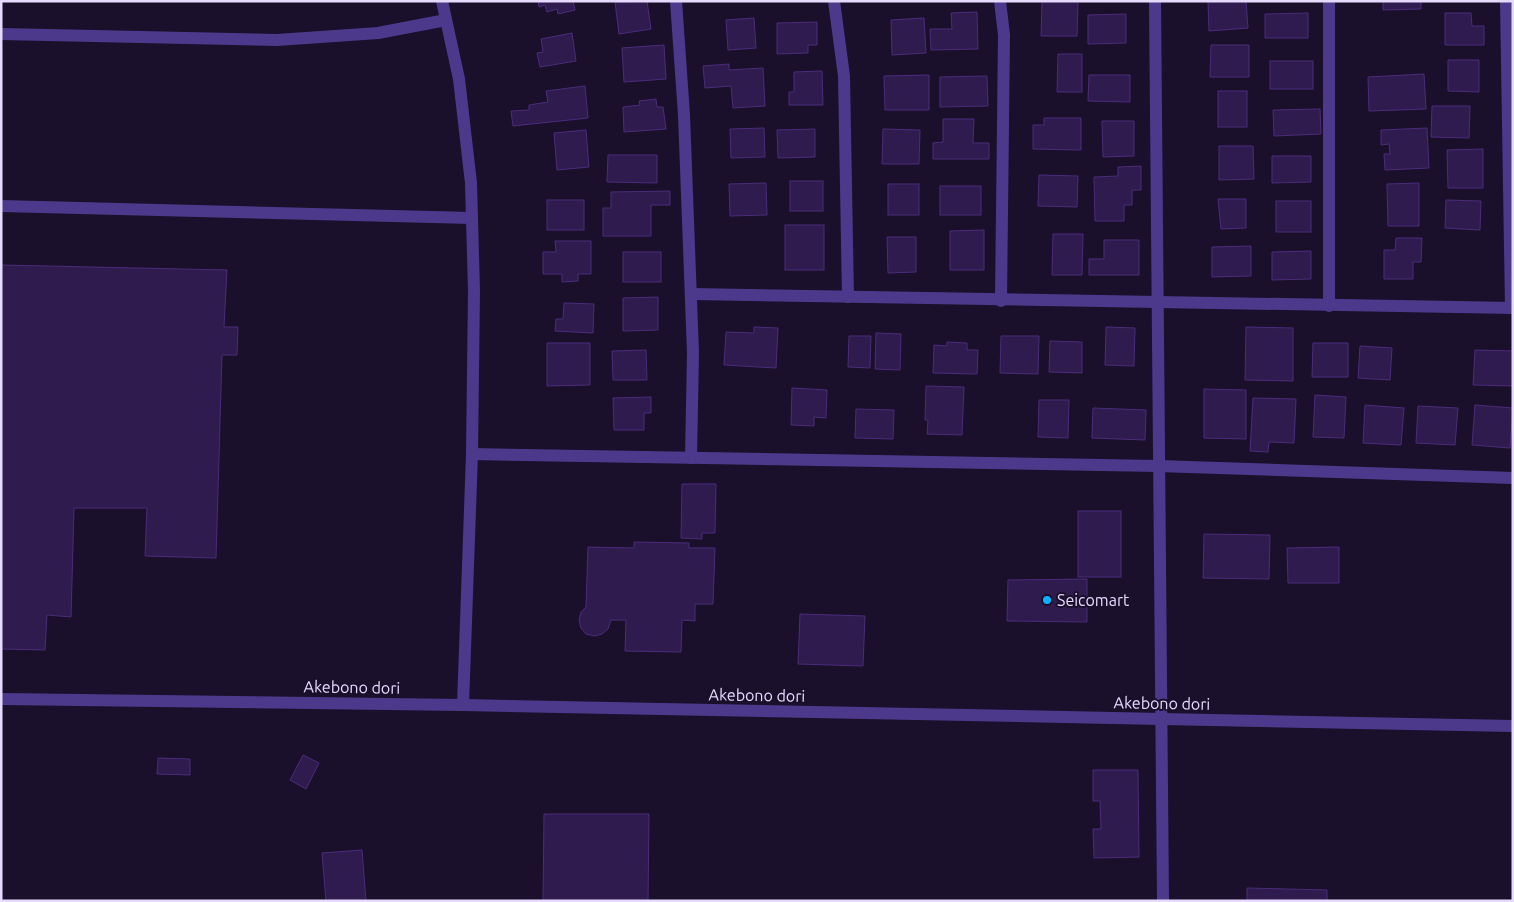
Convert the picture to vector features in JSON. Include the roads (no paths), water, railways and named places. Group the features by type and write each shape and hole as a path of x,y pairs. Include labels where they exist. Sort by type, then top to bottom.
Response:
{"street":[{"path":"442,1 459,79 471,183 474,291 472,454 463,705"},
{"path":"676,1 684,115 693,353 691,458"},
{"path":"834,1 844,76 848,297"},
{"path":"1000,1 1004,35 1001,301"},
{"path":"1155,1 1163,901"},
{"path":"1329,1 1329,306"},
{"path":"691,294 1157,304 1512,308 1506,1"},
{"path":"1,34 277,40 378,34 446,20"},
{"path":"1,206 472,218"},
{"path":"472,454 1158,466 1513,478"},
{"name":"Akebono dori","path":"1,699 463,705 1513,726"}],"place":[{"name":"Seicomart","path":"1047,600"}]}
